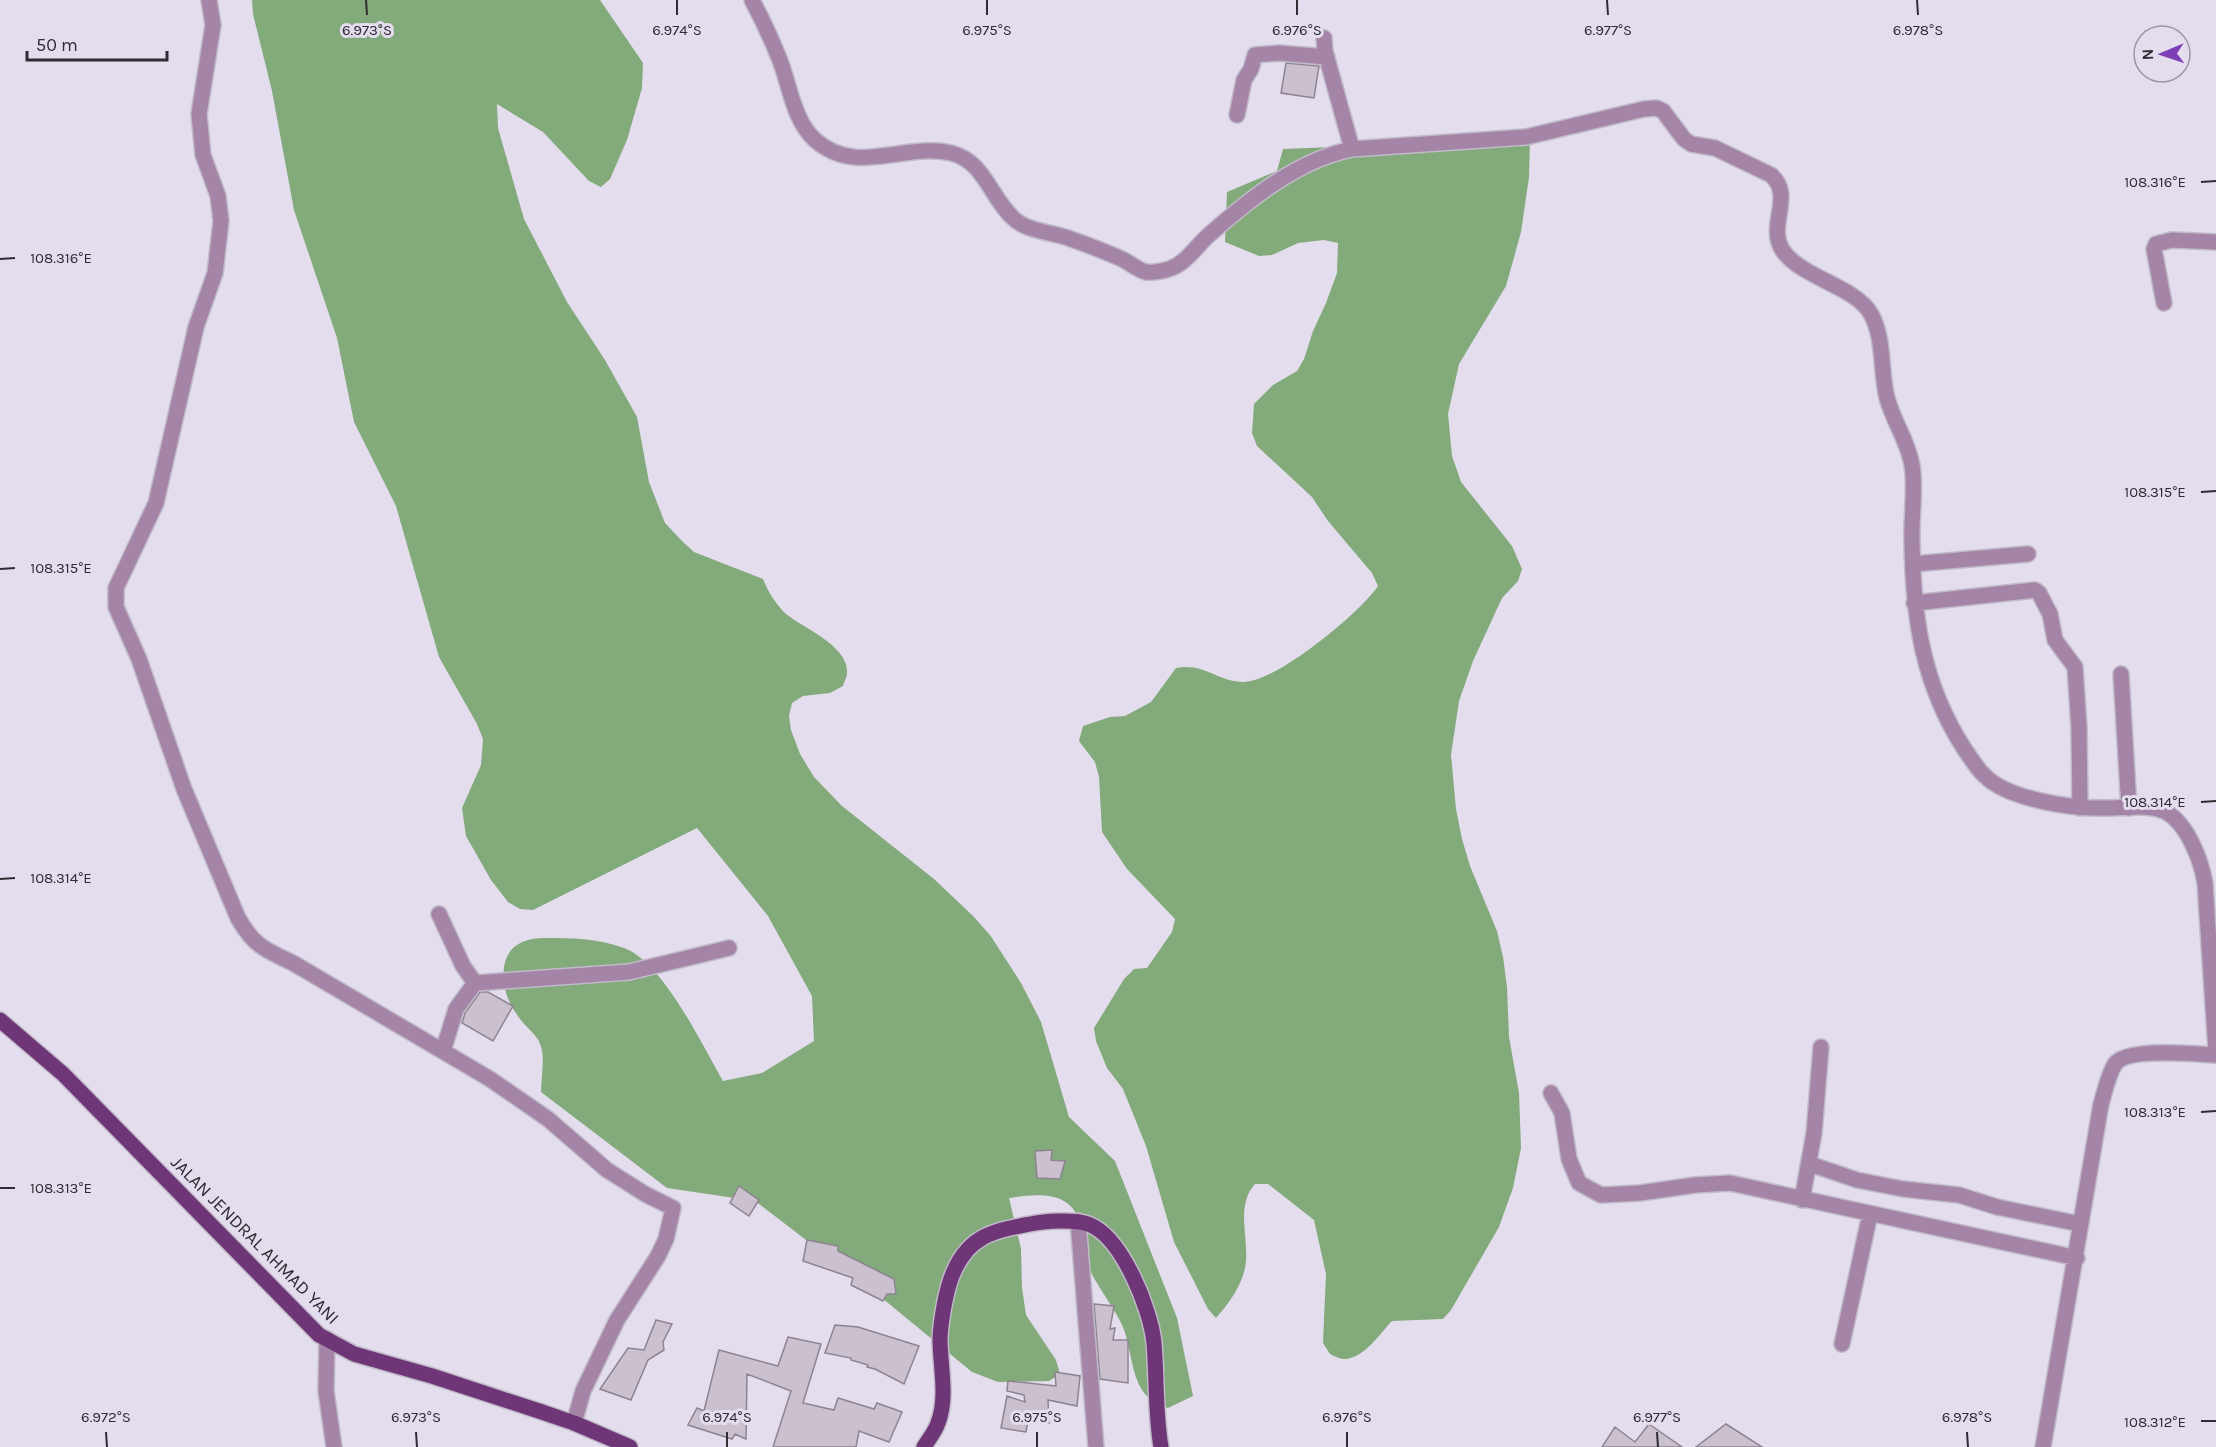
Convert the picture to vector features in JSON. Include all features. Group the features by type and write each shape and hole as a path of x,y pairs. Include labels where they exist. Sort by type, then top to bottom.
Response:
{"main road":[{"name":"JALAN JENDRAL AHMAD YANI","path":"0,1020 63,1074 288,1306 319,1335 354,1354 432,1376 574,1423 630,1447"},
{"path":"924,1447 938,1424 942,1404 940,1337 943,1315 953,1273 965,1251 979,1239 999,1230 1036,1223 1078,1221 1091,1224 1106,1237 1122,1256 1135,1278 1149,1317 1154,1341 1161,1447"}],"street":[{"path":"209,0 213,25 199,114 203,155 218,196 221,221 215,273 196,327 156,503 116,588 116,607 139,658 184,789 234,908 249,936 264,949 293,963 490,1079 548,1119 607,1170 645,1194 673,1208 666,1239 658,1256 617,1320 583,1391 574,1423"},
{"path":"752,0 780,60 787,86 802,123 815,140 841,156 866,158 930,149 956,154 980,170 1012,218 1038,230 1080,242 1146,272 1170,269 1179,264 1239,208 1308,163 1352,149 1526,137 1656,108 1668,116 1684,139 1691,144 1715,148 1772,175 1779,182 1782,190 1778,233 1780,247 1785,255 1847,293 1862,305 1870,313 1876,328 1883,357 1887,398 1912,465 1914,603 1928,673 1963,747 1985,777 2013,792 2054,804 2079,808 2147,808 2166,812 2188,837 2202,864 2216,1053 2127,1056 2115,1064 2101,1104 2080,1224 2077,1258 2043,1447"},
{"path":"1324,38 1352,149"},
{"path":"1237,115 1244,80 1251,69 1254,55 1279,53 1328,57"},
{"path":"2164,303 2154,249 2156,244 2172,240 2216,243"},
{"path":"1913,564 2028,554"},
{"path":"1914,603 2028,591 2039,593 2050,614 2055,640 2075,667 2079,728 2079,808"},
{"path":"2121,674 2129,808"},
{"path":"439,914 463,966 475,983"},
{"path":"442,1051 456,1009 475,983 629,972 729,948"},
{"path":"1802,1200 1810,1164 1821,1047"},
{"path":"1551,1093 1562,1113 1569,1159 1579,1183 1601,1194 1730,1184 2077,1258"},
{"path":"1810,1164 1857,1180 1903,1189 1959,1195 1997,1207 2080,1224"},
{"path":"1842,1344 1870,1214"},
{"path":"1078,1221 1096,1447"},
{"path":"327,1339 326,1391 334,1447"}],"green space":[{"path":"252,0 600,0 643,63 642,88 627,140 610,179 601,187 589,181 543,132 497,104 498,128 524,219 567,302 605,360 637,417 649,482 665,523 694,552 763,579 767,589 786,614 824,639 841,654 846,663 847,673 843,686 830,693 803,696 792,703 789,716 791,730 800,754 814,777 842,806 934,879 973,916 990,935 1021,983 1041,1022 1069,1117 1115,1161 1177,1318 1193,1396 1168,1408 1156,1403 1145,1394 1136,1378 1122,1325 1088,1266 1079,1221 1068,1204 1060,1199 1040,1195 1009,1198 1021,1249 1022,1288 1026,1315 1056,1360 1060,1374 1049,1381 998,1382 972,1372 882,1298 755,1201 667,1188 541,1092 543,1057 540,1044 515,1012 504,984 506,960 513,949 523,942 543,938 594,940 624,948 639,956 667,987 680,1006 723,1081 762,1073 814,1041 812,996 768,916 697,828 533,910 520,909 508,902 491,880 466,836 462,808 481,765 483,739 477,724 439,657 396,506 354,422 337,338 294,210"},
{"path":"1530,139 1529,177 1521,232 1506,286 1459,364 1448,414 1452,456 1461,482 1512,546 1522,569 1518,581 1502,598 1473,661 1459,701 1451,755 1456,809 1462,839 1470,866 1497,931 1503,957 1509,1037 1519,1093 1521,1148 1513,1188 1499,1227 1451,1310 1443,1319 1392,1321 1365,1350 1351,1358 1342,1359 1330,1354 1323,1343 1326,1274 1314,1220 1268,1184 1255,1184 1249,1192 1244,1211 1245,1269 1236,1292 1216,1318 1208,1309 1174,1242 1146,1146 1123,1089 1107,1068 1096,1041 1094,1028 1124,979 1134,969 1147,968 1172,932 1175,919 1127,869 1102,832 1099,777 1095,762 1079,741 1083,726 1110,717 1125,716 1151,702 1176,668 1195,668 1225,679 1242,682 1256,680 1274,672 1335,629 1354,613 1378,586 1372,573 1328,521 1312,497 1257,446 1252,433 1254,404 1273,385 1297,371 1304,359 1337,273 1338,243 1324,240 1298,243 1272,255 1259,256 1225,242 1227,192 1277,171 1283,149"}],"building":[{"path":"1286,63 1319,66 1314,98 1281,93"},
{"path":"480,992 488,992 513,1006 493,1041 462,1023 465,1013"},
{"path":"1052,1150 1051,1160 1065,1161 1060,1179 1037,1178 1035,1151"},
{"path":"739,1186 759,1200 749,1216 730,1203"},
{"path":"807,1240 838,1246 838,1251 894,1279 896,1294 887,1294 883,1301 851,1285 853,1278 803,1261"},
{"path":"1094,1304 1114,1306 1110,1329 1115,1328 1113,1340 1128,1340 1128,1383 1100,1379"},
{"path":"656,1320 672,1324 663,1342 664,1350 648,1360 631,1400 600,1389 628,1348 644,1350"},
{"path":"835,1325 858,1327 919,1346 904,1384 851,1358 825,1353"},
{"path":"788,1337 821,1344 803,1403 834,1410 838,1398 874,1409 877,1403 902,1412 889,1442 859,1431 856,1447 773,1447 791,1391 747,1374 746,1439 735,1434 732,1439 688,1425 697,1408 704,1411 719,1350 778,1366"},
{"path":"1055,1372 1080,1376 1077,1406 1048,1400 1049,1423 1029,1416 1026,1432 1001,1428 1007,1396 1025,1402 1024,1395 1007,1391 1008,1381 1056,1386"},
{"path":"1649,1424 1682,1447 1602,1447 1615,1427 1635,1442"},
{"path":"1726,1424 1762,1447 1696,1447"}]}
